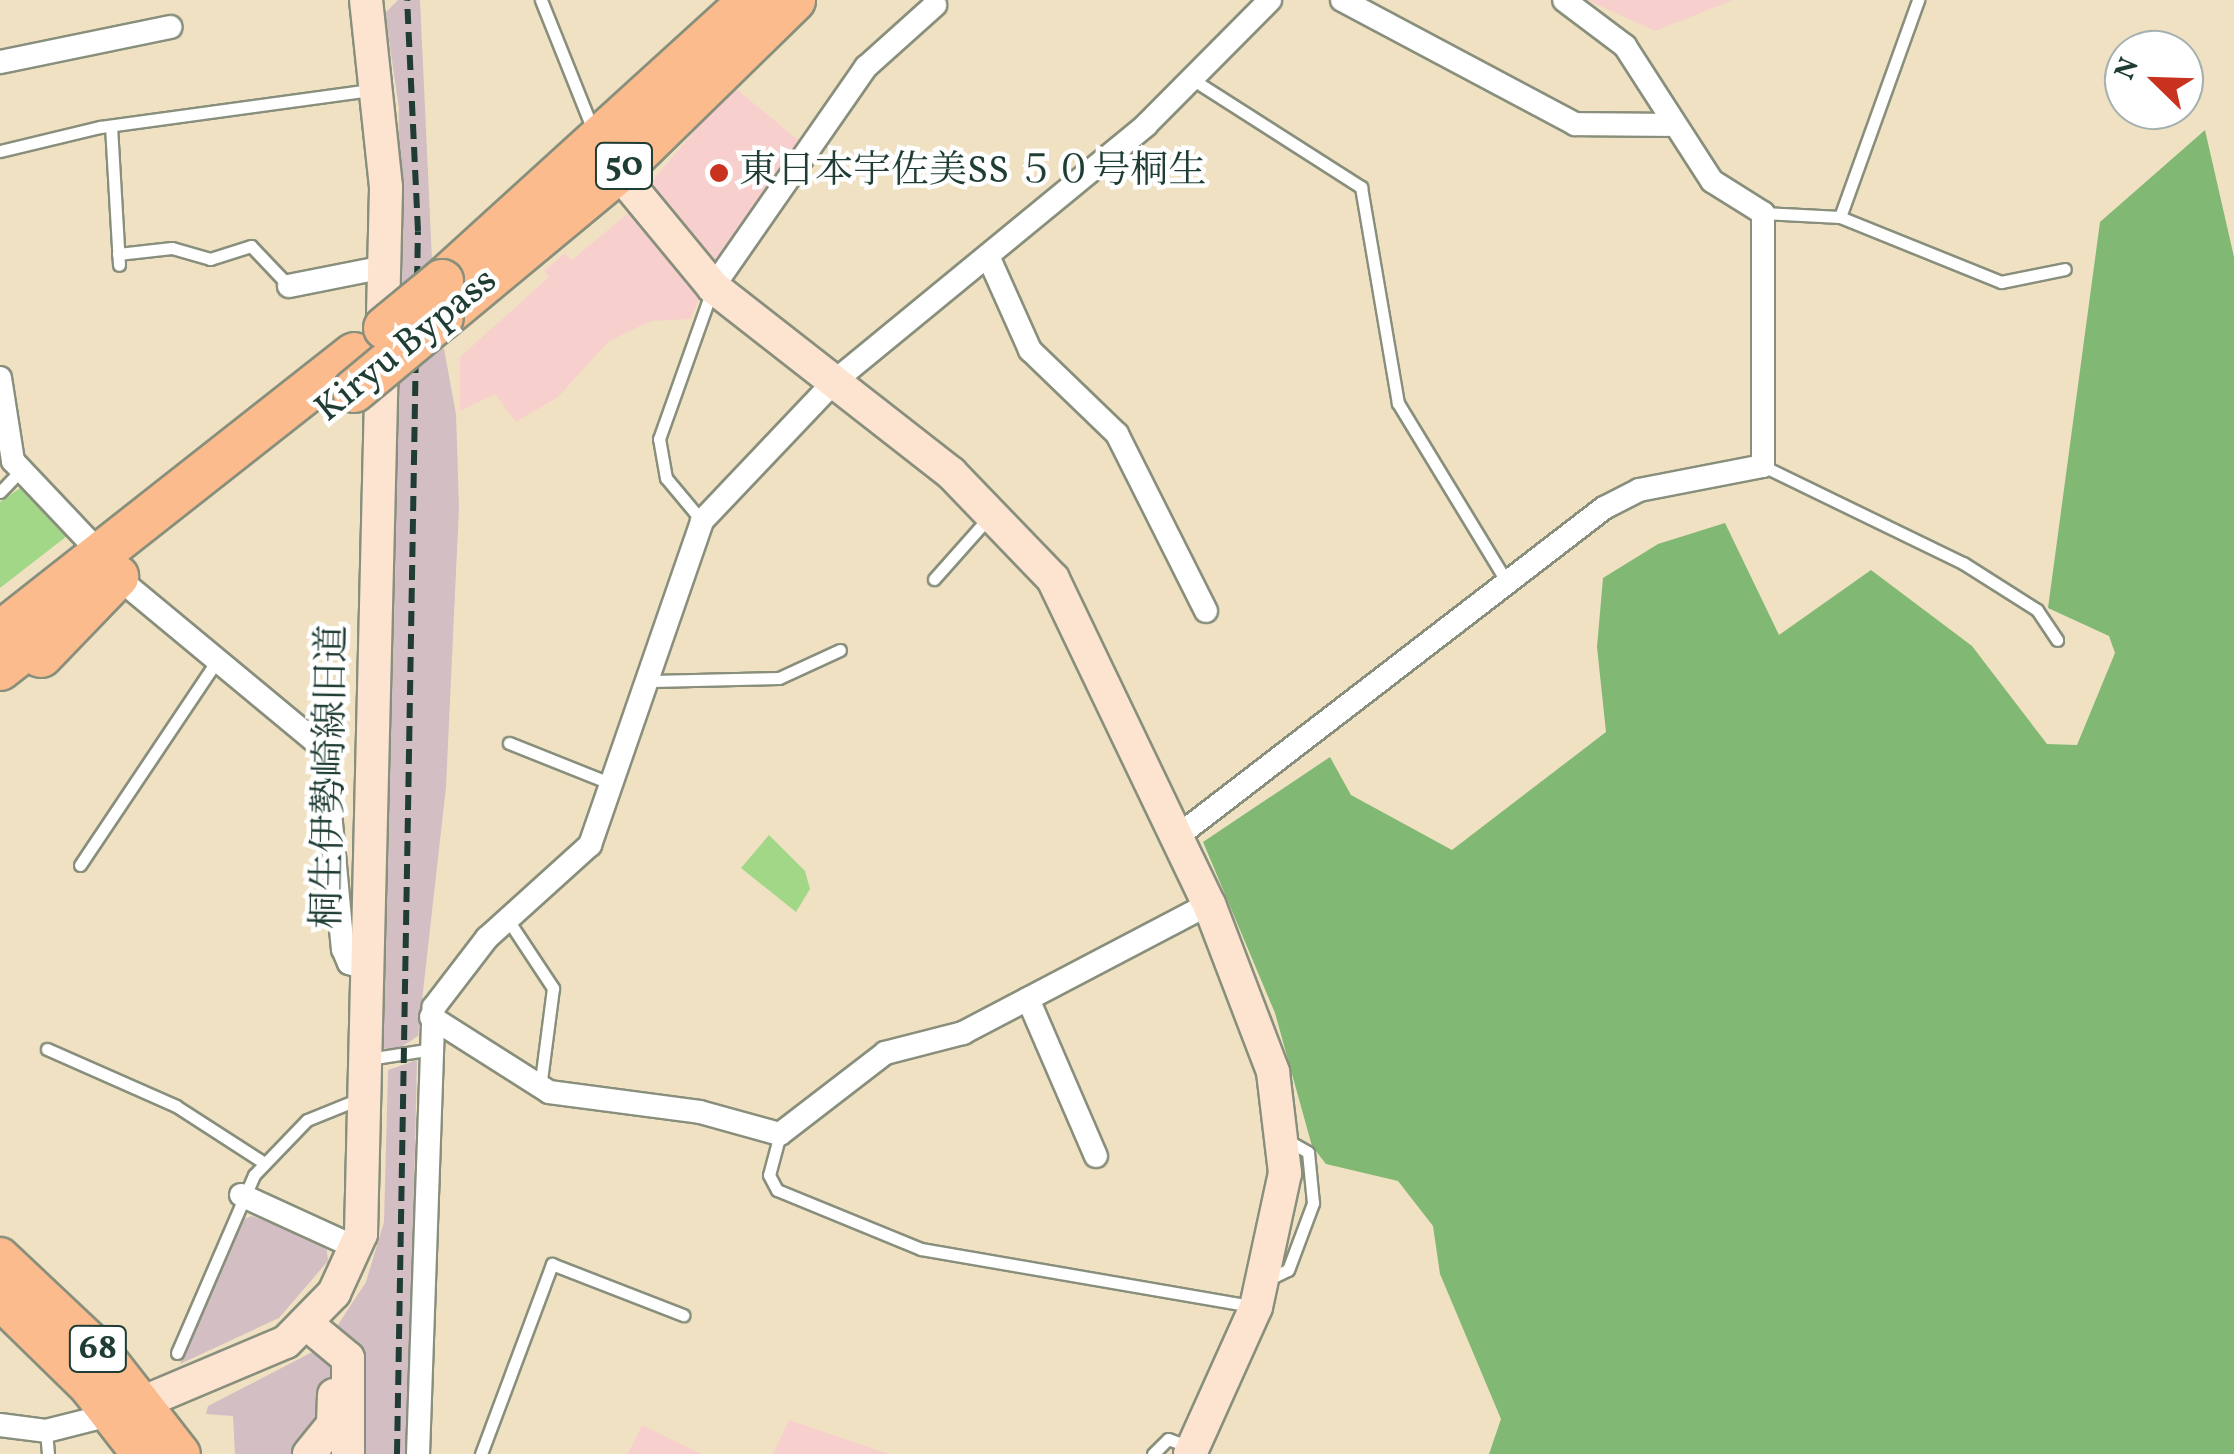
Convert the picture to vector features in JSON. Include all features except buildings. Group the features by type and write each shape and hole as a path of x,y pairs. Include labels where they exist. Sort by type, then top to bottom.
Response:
{"highway":[{"name":"Kiryu Bypass","path":"608,158 751,0"},
{"name":"Kiryu Bypass","path":"0,668 109,566 442,300 794,0"},
{"name":"Kiryu Bypass","path":"0,633 109,566"},
{"name":"50","path":"0,612 49,575 109,566"},
{"name":"50","path":"0,691 109,566"}],"main road":[{"name":"68","path":"0,1257 130,1409 141,1454"},
{"name":"68","path":"0,1300 181,1454"}],"street":[{"path":"418,1454 426,1050 431,1018 460,968 583,854 614,785 652,681 702,521 836,380 988,256 1192,79 1270,0"},
{"path":"1342,0 1575,124 1668,125"},
{"path":"1174,840 1507,582 1628,494 1763,466 1763,213 1712,181 1668,125 1625,46 1564,0"},
{"name":"桐生伊勢崎線旧道","path":"130,1409 266,1354 308,1324 357,1248 368,1099 385,266 381,88 371,1"},
{"path":"713,287 866,67 935,5"},
{"path":"0,62 170,27"},
{"path":"608,158 713,287 836,380 992,513 1080,622 1174,840 1209,904 1262,1037 1284,1139 1260,1294 1191,1451"},
{"path":"988,256 1030,350 1117,434 1206,611"},
{"path":"289,286 385,266"},
{"path":"0,378 20,471 109,566 215,663 328,758 342,949 349,963 369,969"},
{"path":"431,1018 540,1088 700,1112 780,1134 886,1053 949,1038 1209,904"},
{"path":"1028,999 1096,1156"},
{"path":"241,1195 357,1248"},
{"path":"308,1324 348,1358 331,1450"},
{"path":"0,1425 47,1442 130,1409"}],"lane":[{"path":"541,0 608,158"},
{"path":"1840,217 1918,0"},
{"path":"1192,79 1361,187 1398,404 1507,582"},
{"path":"0,150 111,126 381,88"},
{"path":"111,126 118,260 181,248 210,260 251,246 289,286"},
{"path":"1763,213 1840,217 2001,282 2065,269"},
{"path":"702,521 666,478 658,440 713,287"},
{"path":"1763,466 1963,564 2037,610 2057,640"},
{"path":"0,492 20,471"},
{"path":"934,579 992,513"},
{"path":"652,681 779,678 840,650"},
{"path":"80,865 215,663"},
{"path":"509,743 614,785"},
{"path":"508,920 553,988 540,1088"},
{"path":"47,1049 176,1106 263,1162"},
{"path":"368,1059 426,1050"},
{"path":"177,1352 241,1195 263,1162 307,1120 344,1100 368,1099"},
{"path":"780,1134 769,1175 777,1190 921,1249 1260,1294"},
{"path":"480,1454 552,1264 683,1315"},
{"path":"1153,1454 1168,1439 1191,1451"}],"shaded area":[{"path":"398,0 420,0 436,347 444,349 456,414 459,507 446,787 418,1036 395,1051 383,1048 399,108 385,13"},
{"path":"1587,0 1733,0 1655,31"},
{"name":"東日本宇佐美SS ５０号桐生","path":"733,86 804,145 718,264 708,264 647,187"},
{"path":"634,208 700,295 691,319 651,321 609,341 558,397 516,422 495,394 460,411 460,357 549,277 544,271 565,253 572,260"},
{"path":"417,1060 408,1454 235,1454 233,1416 206,1414 208,1406 324,1346 366,1282 384,1222 388,1070"},
{"path":"252,1216 326,1243 328,1261 279,1318 180,1364 236,1222"},
{"path":"789,1420 889,1454 773,1454"},
{"path":"642,1425 693,1450 702,1454 628,1454"}],"green space":[{"path":"2205,130 2234,257 2234,1454 1489,1454 1501,1419 1440,1274 1433,1226 1398,1181 1326,1164 1312,1146 1275,1013 1203,842 1330,757 1351,795 1452,850 1606,732 1597,647 1603,578 1658,544 1725,523 1779,635 1871,570 1972,646 2047,744 2077,745 2115,653 2109,636 2048,608 2100,222"},
{"path":"20,488 67,536 0,588 0,502"},
{"path":"769,835 805,871 810,889 796,912 741,868"}],"railway":[{"path":"397,1454 418,231 407,0"}],"place":[{"name":"東日本宇佐美SS ５０号桐生","path":"719,173"}]}
